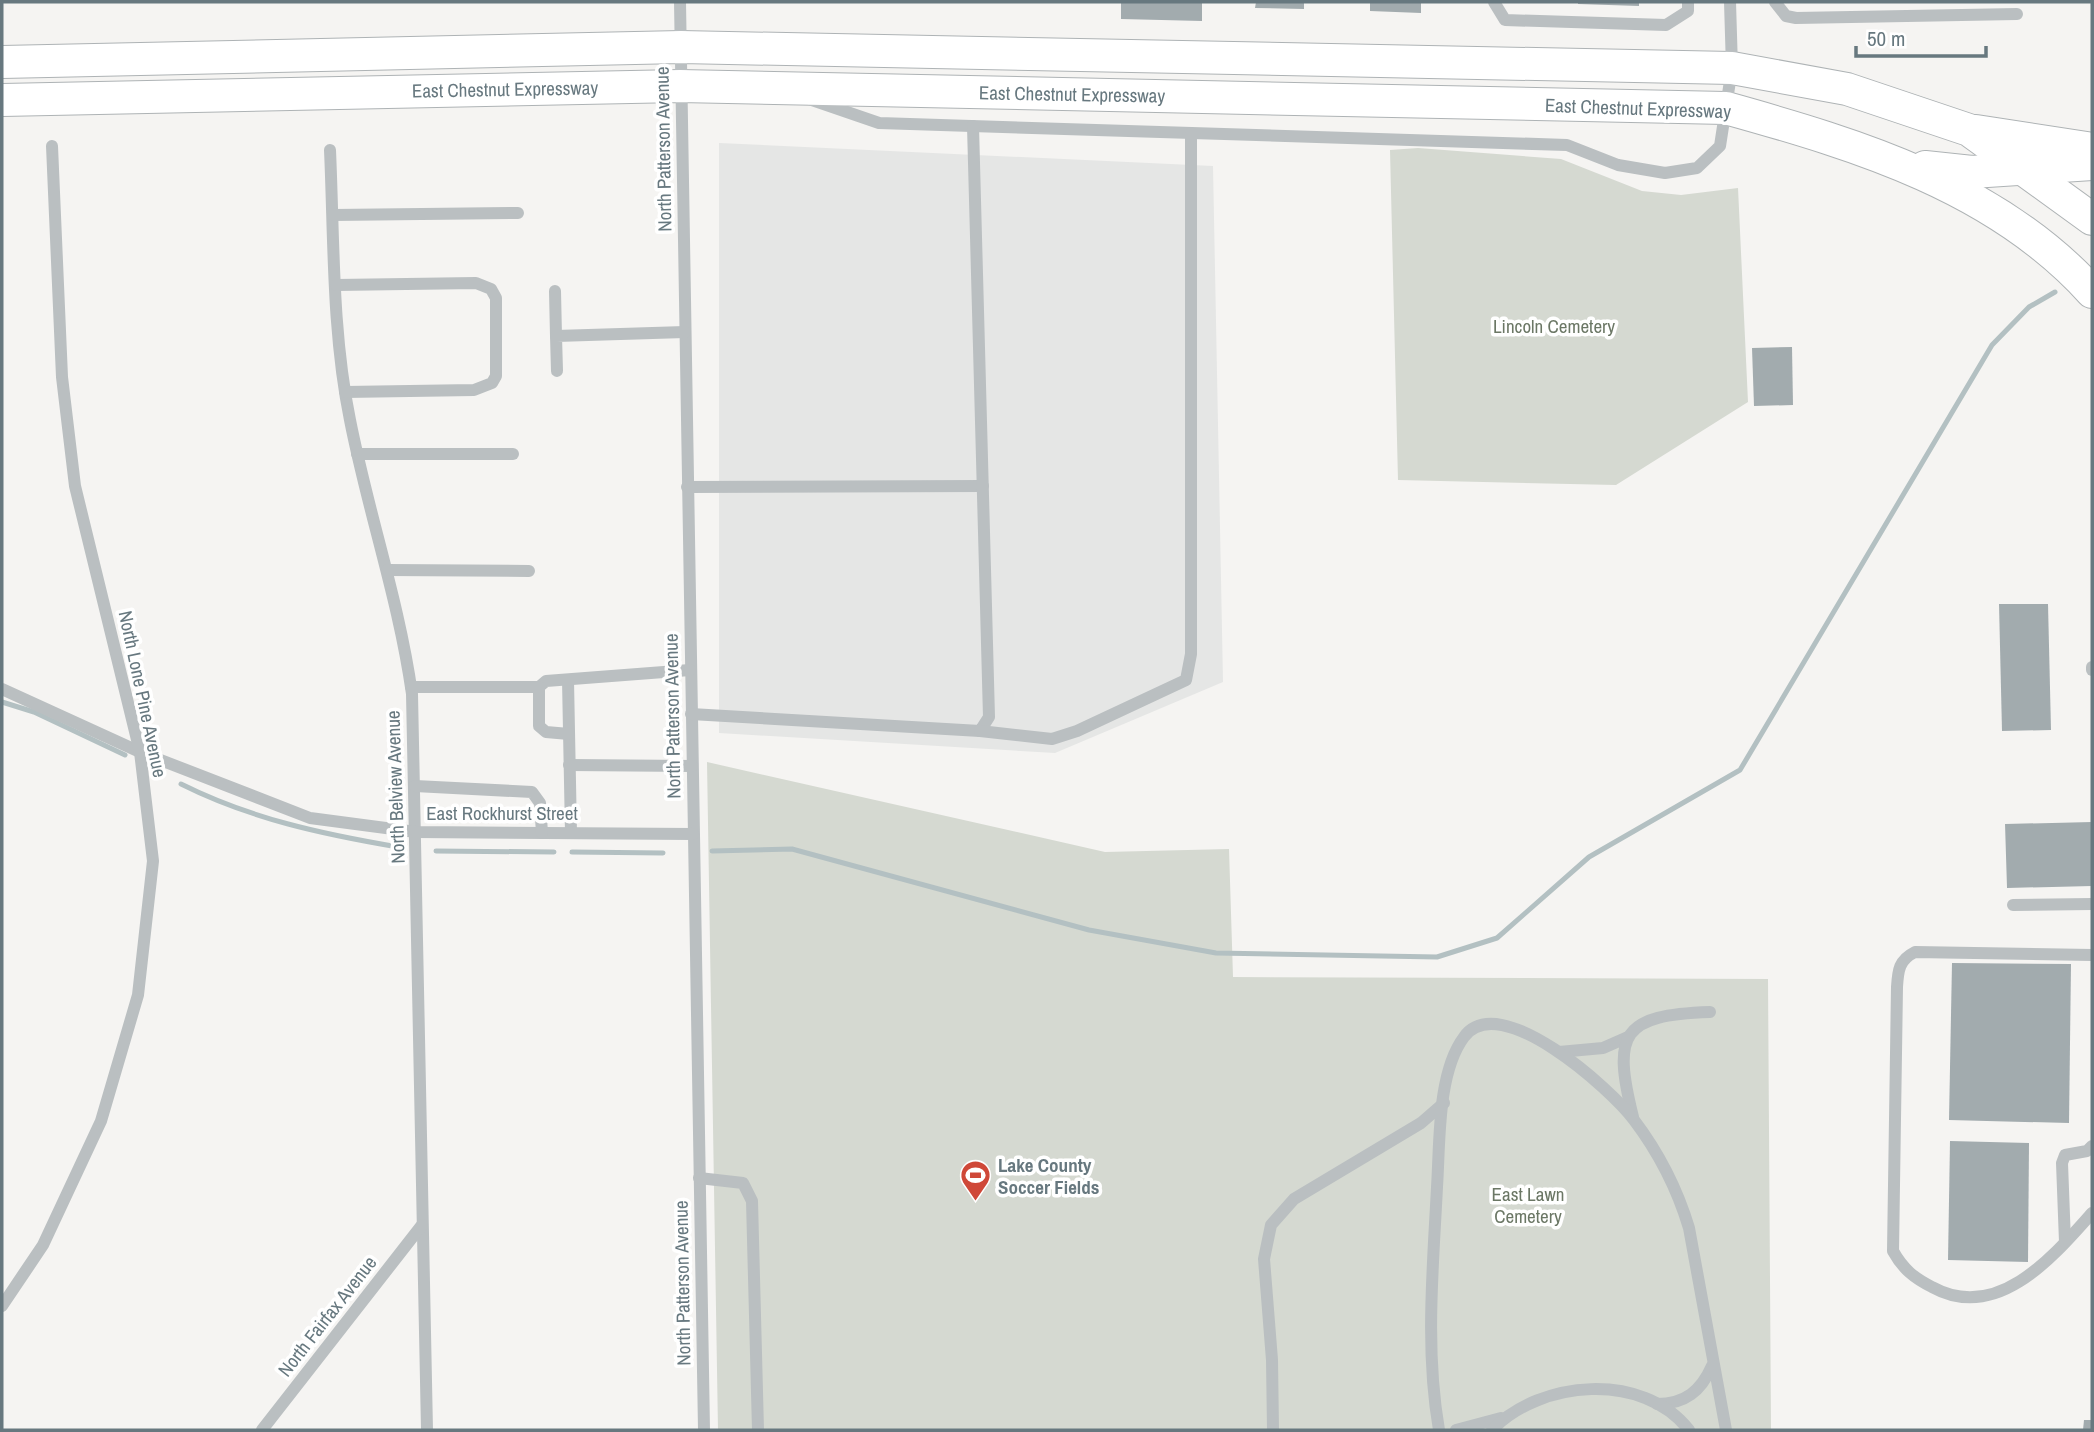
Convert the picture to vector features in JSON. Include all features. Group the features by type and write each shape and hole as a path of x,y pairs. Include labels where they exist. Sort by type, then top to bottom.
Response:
{"main road":[{"name":"East Chestnut Expressway","path":"2,62 681,47 1732,68 1847,89 1969,130 2092,219"},
{"name":"East Chestnut Expressway","path":"2,100 680,86 1726,108 1818,134 1906,165 1979,202 2048,249 2092,292"},
{"path":"1969,130 2092,149"},
{"path":"1906,165 1972,172 2092,164"}],"street":[{"name":"North Patterson Avenue","path":"680,2 704,1430"},
{"path":"1494,2 1505,20 1666,25 1688,11 1688,2"},
{"path":"778,88 879,123 1567,145 1618,165 1665,173 1697,168 1720,146 1732,68 1730,2"},
{"path":"1774,2 1786,16 1796,18 2017,14"},
{"path":"973,126 989,717 980,731"},
{"path":"691,714 980,731 1052,739 1077,731 1186,680 1192,654 1191,133"},
{"name":"North Lone Pine Avenue","path":"2,1307 43,1245 101,1121 138,995 153,861 140,752 75,486 62,377 52,146"},
{"name":"North Belview Avenue","path":"330,150 336,285 345,392 357,454 406,648 411,688 427,1430"},
{"path":"333,215 518,214"},
{"path":"336,285 476,283 491,289 496,298 496,376 492,383 474,390 345,392"},
{"path":"555,291 557,371"},
{"path":"556,336 685,332"},
{"path":"357,454 513,454"},
{"path":"687,487 983,486"},
{"path":"387,570 529,571"},
{"path":"411,688 539,687 546,681 690,670"},
{"path":"568,680 571,833"},
{"path":"539,687 539,726 546,732 569,734"},
{"name":"East Rockhurst Street","path":"2,689 140,752 310,818 416,832 693,834"},
{"path":"569,765 692,766"},
{"path":"415,786 532,792 540,803 542,833"},
{"path":"2012,905 2092,904"},
{"path":"2092,955 1915,952 1904,958 1898,971 1893,1251 1901,1266 1940,1292 1979,1296 2008,1290 2034,1272 2092,1213"},
{"path":"1633,1118 1624,1073 1623,1052 1628,1037 1640,1023 1655,1016 1710,1012"},
{"path":"1439,1430 1431,1362 1431,1296 1445,1086 1464,1035 1475,1028 1497,1025 1517,1029 1559,1052 1595,1078 1633,1118 1662,1160 1680,1196 1689,1228 1712,1366 1726,1430"},
{"path":"1559,1052 1604,1048 1628,1037"},
{"path":"1273,1430 1272,1360 1264,1259 1270,1225 1294,1199 1421,1123 1444,1103"},
{"path":"2065,1242 2062,1163 2065,1155 2087,1151 2092,1146"},
{"path":"699,1178 743,1183 752,1201 758,1430"},
{"name":"North Fairfax Avenue","path":"262,1430 422,1225"},
{"path":"1656,1404 1668,1404 1695,1394 1705,1383 1712,1366"},
{"path":"1456,1430 1490,1423 1563,1392 1588,1389 1632,1395 1656,1404 1689,1430"},
{"path":"1492,1430 1514,1411"}],"shaded area":[{"path":"719,143 1213,166 1223,682 1055,753 719,733"}],"green space":[{"name":"Lincoln Cemetery","path":"1418,148 1561,159 1642,191 1681,195 1738,188 1748,402 1616,485 1398,480 1390,150"},
{"name":"East Lawn Cemetery","path":"707,762 1105,852 1229,849 1233,977 1768,979 1771,1430 718,1430"}],"building":[{"path":"1121,2 1202,2 1202,21 1121,19"},
{"path":"1256,2 1304,2 1304,9 1255,8"},
{"path":"1370,2 1421,2 1421,13 1370,11"},
{"path":"1639,2 1639,6 1578,4"},
{"path":"1792,347 1793,405 1754,406 1752,348"},
{"path":"1999,604 2048,604 2051,730 2002,731"},
{"path":"2092,822 2092,886 2007,888 2005,824"},
{"path":"1952,963 2071,964 2069,1123 1949,1120"},
{"path":"1950,1141 2029,1143 2028,1262 1948,1260"},
{"path":"2084,1420 2092,1420 2092,1430 2083,1430"}],"waterway":[{"path":"712,851 792,849 1089,930 1216,953 1437,957 1497,938 1589,857 1740,770 1992,345 2029,307 2055,292"},
{"path":"2,702 34,712 125,755"},
{"path":"181,784 234,807 287,824 398,847"},
{"path":"436,851 554,852"},
{"path":"572,852 663,853"}],"place":[{"name":"Lake County Soccer Fields","path":"975,1203"}]}
